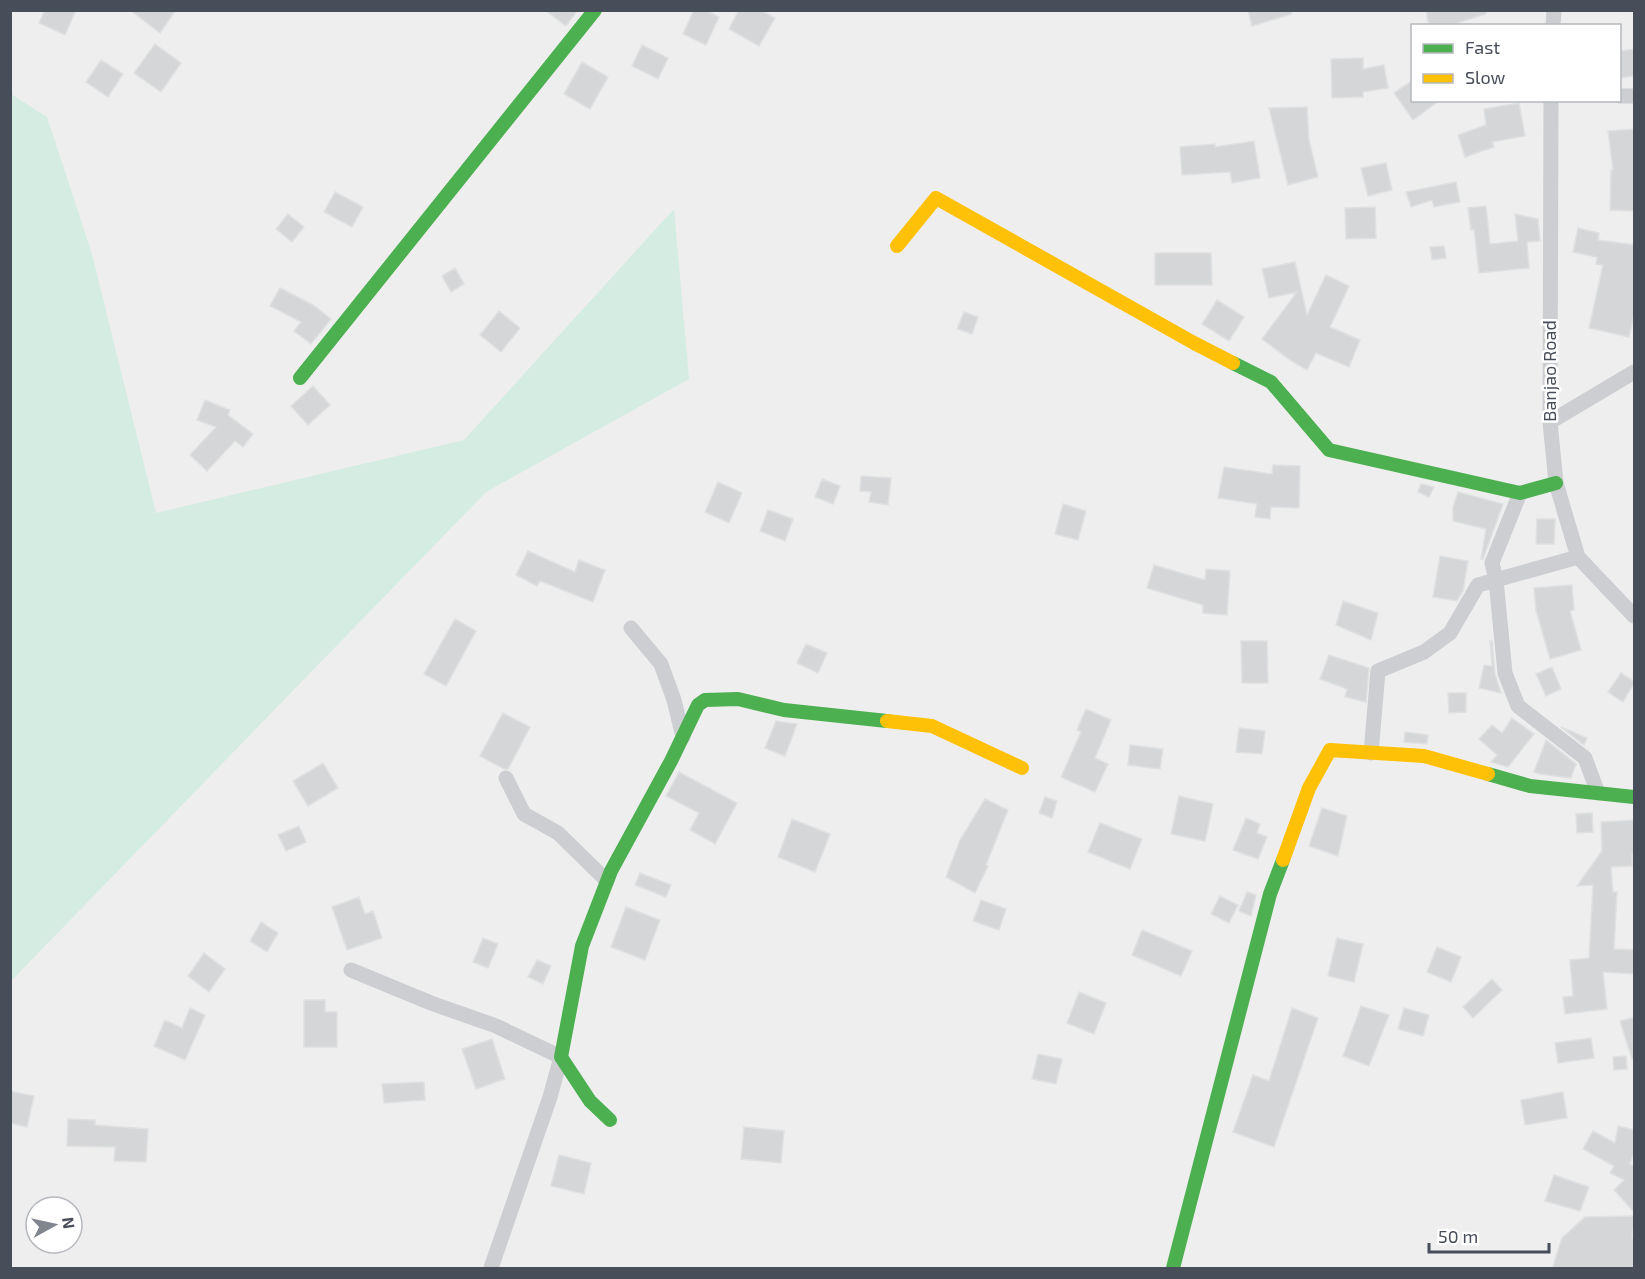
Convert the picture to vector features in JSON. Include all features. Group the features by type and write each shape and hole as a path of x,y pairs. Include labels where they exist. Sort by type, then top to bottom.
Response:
{"street":[{"path":"300,378 595,10"},
{"name":"Banjao Road","path":"1551,102 1550,422 1556,483 1578,557 1635,616"},
{"path":"897,246 936,198 1194,343 1272,382 1329,450 1520,493 1556,483"},
{"path":"1550,422 1635,372"},
{"path":"1520,493 1492,563 1496,580 1505,673 1518,706 1585,758 1598,793"},
{"path":"1371,753 1378,671 1424,652 1450,633 1478,585 1578,557"},
{"path":"631,628 661,664 674,700 683,737"},
{"path":"491,1269 550,1097 561,1057 582,946 608,881 698,705 705,700 738,699 784,710 932,726 1022,768"},
{"path":"1173,1269 1270,894 1309,788 1330,750 1424,756 1530,786 1635,797"},
{"path":"506,778 524,814 558,833 608,881"},
{"path":"351,970 431,1003 496,1026 561,1057 590,1101 610,1120"}],"green space":[{"path":"11,94 47,117 92,254 156,513 464,440 674,209 689,379 486,492 11,981"}],"building":[{"path":"45,10 76,10 65,35 39,23"},
{"path":"130,10 176,10 160,33"},
{"path":"545,10 578,10 566,26"},
{"path":"694,10 706,10 719,17 706,45 683,34"},
{"path":"739,10 761,10 775,18 759,46 729,29"},
{"path":"1248,10 1291,10 1292,14 1252,26"},
{"path":"1426,10 1486,10 1486,14 1457,24 1429,24"},
{"path":"155,44 181,63 161,92 134,73"},
{"path":"642,45 668,58 658,79 632,66"},
{"path":"1635,49 1635,76 1621,78 1621,51"},
{"path":"1363,58 1363,69 1384,65 1388,88 1363,92 1363,97 1332,98 1331,59"},
{"path":"101,60 123,74 108,97 86,82"},
{"path":"582,62 608,77 590,109 564,94"},
{"path":"1411,81 1411,102 1437,102 1413,120 1394,93"},
{"path":"1519,103 1525,136 1492,142 1494,147 1465,157 1458,135 1486,125 1484,109"},
{"path":"1307,107 1309,140 1318,177 1288,185 1269,108"},
{"path":"1635,129 1635,211 1610,210 1611,170 1613,170 1608,131"},
{"path":"1254,141 1260,178 1232,183 1230,172 1182,175 1180,147 1215,144 1215,147"},
{"path":"1386,163 1392,190 1368,196 1361,168"},
{"path":"1456,182 1460,202 1434,207 1432,200 1411,207 1406,192"},
{"path":"335,192 363,207 352,227 324,212"},
{"path":"1486,206 1490,244 1518,241 1515,214 1538,219 1540,241 1527,242 1529,268 1479,273 1474,229 1471,230 1468,208"},
{"path":"1375,207 1376,238 1346,239 1345,208"},
{"path":"288,214 304,227 292,242 276,229"},
{"path":"1578,228 1599,233 1598,240 1635,245 1635,310 1629,337 1589,328 1603,265 1596,264 1597,257 1573,252"},
{"path":"1444,246 1446,258 1432,260 1430,247"},
{"path":"1155,253 1211,253 1212,285 1155,285"},
{"path":"1295,262 1307,315 1326,275 1349,286 1330,327 1360,340 1349,367 1316,353 1307,370 1262,339 1297,292 1269,298 1262,269"},
{"path":"455,268 464,284 451,292 442,276"},
{"path":"280,288 313,305 331,319 311,344 294,331 301,322 270,306"},
{"path":"1217,300 1244,317 1229,341 1202,324"},
{"path":"499,311 520,328 501,352 480,335"},
{"path":"964,312 978,317 972,334 957,329"},
{"path":"313,386 330,405 308,425 291,406"},
{"path":"205,400 230,410 228,415 253,434 243,447 235,441 207,471 190,455 216,427 197,420"},
{"path":"1273,465 1300,466 1299,508 1271,507 1270,519 1255,517 1257,504 1218,498 1224,467 1272,474"},
{"path":"861,476 891,478 888,505 869,502 871,492 860,491"},
{"path":"822,479 840,486 833,504 815,497"},
{"path":"718,482 742,493 729,523 705,512"},
{"path":"1421,484 1434,487 1429,497 1418,492"},
{"path":"1458,492 1503,504 1483,559 1481,559 1486,529 1453,521 1453,507"},
{"path":"1063,504 1086,511 1078,540 1055,534"},
{"path":"768,510 793,519 785,541 760,531"},
{"path":"1537,519 1555,519 1554,544 1536,544"},
{"path":"528,551 575,572 579,560 605,570 593,602 540,581 537,586 516,575"},
{"path":"1440,556 1468,561 1463,591 1457,601 1433,597"},
{"path":"1154,565 1205,580 1206,569 1230,571 1227,615 1203,613 1203,605 1147,588"},
{"path":"1572,585 1574,610 1570,611 1581,650 1550,659 1536,610 1534,588"},
{"path":"1343,601 1378,613 1371,640 1336,625"},
{"path":"455,619 476,631 446,686 424,674"},
{"path":"1241,641 1267,641 1268,683 1242,683"},
{"path":"1490,641 1492,641 1495,674 1501,693 1479,688 1484,665 1492,666"},
{"path":"806,644 827,653 818,673 797,663"},
{"path":"1329,655 1369,668 1366,702 1345,697 1347,689 1320,679"},
{"path":"1552,667 1561,689 1546,696 1536,674"},
{"path":"1621,673 1635,682 1623,702 1608,692"},
{"path":"1448,693 1466,693 1466,712 1449,713"},
{"path":"1086,709 1111,720 1095,758 1108,764 1095,792 1061,777 1081,732 1077,730"},
{"path":"503,713 530,727 508,769 480,756"},
{"path":"1512,718 1534,734 1508,767 1491,762 1497,755 1479,739 1492,725 1502,733"},
{"path":"776,721 797,724 785,756 765,748"},
{"path":"1561,727 1587,738 1584,745"},
{"path":"1239,728 1265,731 1262,754 1236,752"},
{"path":"1405,732 1428,735 1427,744 1404,742"},
{"path":"1546,740 1576,764 1571,778 1534,772"},
{"path":"1130,745 1163,749 1160,769 1128,765"},
{"path":"323,763 338,788 308,806 293,781"},
{"path":"679,772 737,803 715,844 690,830 699,813 666,796"},
{"path":"1179,796 1213,804 1205,841 1171,834"},
{"path":"1045,797 1057,801 1052,818 1039,813"},
{"path":"985,799 1008,810 986,865 988,866 975,893 946,877 960,840"},
{"path":"1322,808 1347,816 1338,856 1309,846"},
{"path":"1592,813 1593,832 1577,833 1576,814"},
{"path":"1246,818 1260,824 1257,833 1267,837 1258,859 1233,850"},
{"path":"792,819 830,834 815,872 778,857"},
{"path":"1635,820 1635,855 1632,854 1632,866 1611,867 1613,892 1617,892 1614,949 1635,950 1635,974 1603,972 1607,1009 1565,1014 1563,997 1573,996 1570,960 1589,958 1593,885 1577,886 1602,851 1601,822"},
{"path":"1100,823 1142,839 1130,869 1088,852"},
{"path":"299,826 306,842 286,851 278,835"},
{"path":"640,873 671,885 666,897 635,885"},
{"path":"1247,892 1256,895 1251,916 1239,911"},
{"path":"1220,896 1238,905 1229,923 1211,914"},
{"path":"359,897 365,914 373,911 382,938 347,950 332,907"},
{"path":"981,900 1006,909 999,930 973,921"},
{"path":"626,907 660,920 645,960 611,947"},
{"path":"261,922 278,933 267,952 250,941"},
{"path":"1142,930 1192,951 1181,976 1132,955"},
{"path":"483,938 498,944 488,968 473,962"},
{"path":"1337,938 1363,944 1354,982 1328,976"},
{"path":"1437,947 1461,957 1451,982 1427,972"},
{"path":"204,953 225,969 209,992 188,976"},
{"path":"537,960 551,966 543,984 528,977"},
{"path":"1492,979 1502,990 1473,1018 1463,1007"},
{"path":"1079,992 1106,1003 1094,1034 1067,1023"},
{"path":"304,1000 325,1000 325,1012 337,1012 337,1047 304,1047"},
{"path":"1361,1006 1389,1015 1369,1066 1343,1056"},
{"path":"190,1008 205,1015 185,1060 154,1046 165,1020 182,1028"},
{"path":"1292,1008 1318,1018 1274,1147 1233,1132 1253,1075 1269,1081"},
{"path":"1404,1008 1429,1015 1423,1036 1398,1029"},
{"path":"1635,1017 1635,1058 1632,1059 1620,1021"},
{"path":"1591,1038 1594,1058 1558,1063 1555,1043"},
{"path":"492,1039 505,1079 476,1089 462,1049"},
{"path":"1038,1054 1062,1059 1056,1084 1032,1079"},
{"path":"1626,1056 1627,1069 1614,1070 1613,1057"},
{"path":"424,1082 425,1100 384,1103 382,1084"},
{"path":"10,1091 34,1096 27,1127 10,1123"},
{"path":"1563,1092 1567,1118 1525,1125 1521,1100"},
{"path":"68,1119 95,1120 95,1125 148,1129 146,1162 114,1161 115,1147 67,1146"},
{"path":"1618,1126 1635,1130 1635,1150 1630,1164 1635,1167 1635,1213 1614,1190 1624,1180 1610,1173 1614,1166 1583,1149 1593,1131 1615,1143"},
{"path":"744,1127 784,1131 781,1163 741,1159"},
{"path":"559,1155 591,1163 584,1194 551,1186"},
{"path":"1554,1175 1589,1187 1580,1211 1545,1201"},
{"path":"1635,1216 1632,1238 1635,1239 1635,1269 1560,1269 1553,1266 1562,1238 1585,1217"}],"traffic: fast":[{"path":"300,378 595,10"},
{"path":"1233,363 1271,382 1329,450 1520,493 1556,483"},
{"path":"610,1120 590,1101 561,1057 582,946 611,871 671,761 698,705 705,700 738,699 784,710 887,721"},
{"path":"1488,774 1530,786 1634,797"},
{"path":"1173,1268 1270,894 1283,860"}],"traffic: slow":[{"path":"897,246 936,198 1233,363"},
{"path":"887,721 932,726 1022,768"},
{"path":"1283,860 1309,788 1330,750 1424,756 1488,774"}]}
